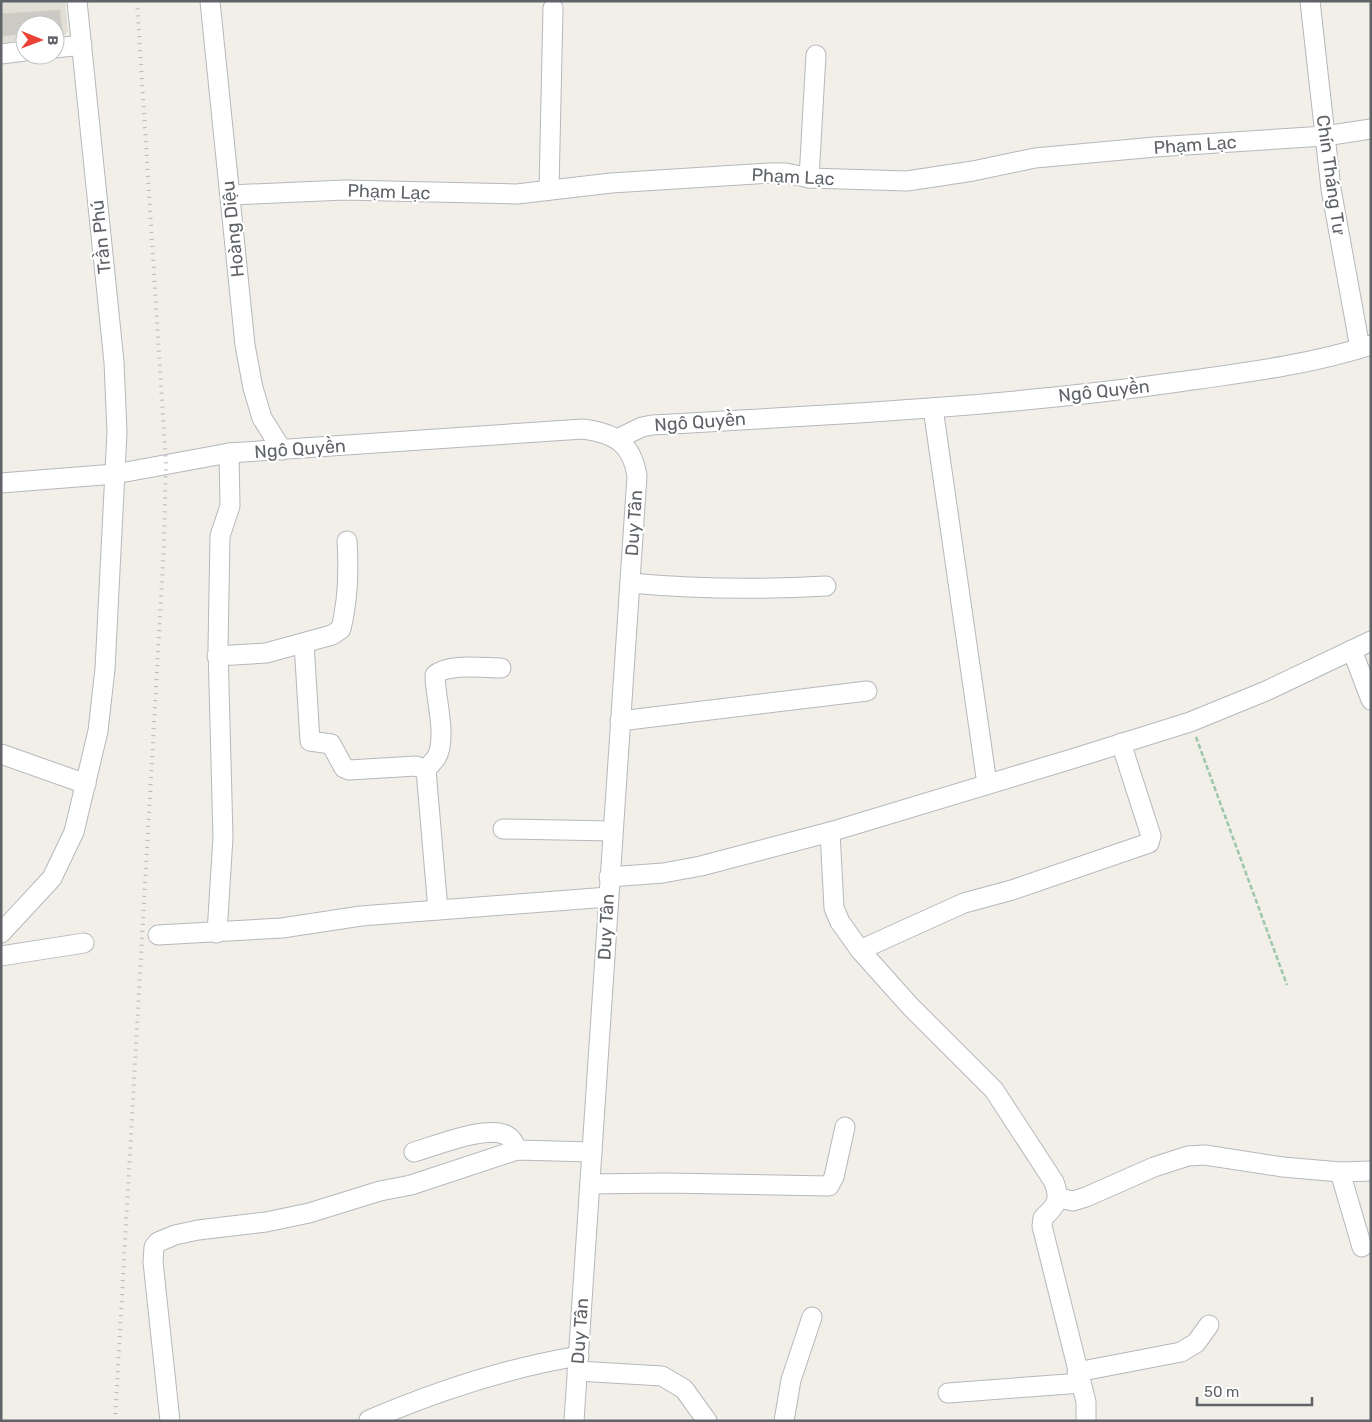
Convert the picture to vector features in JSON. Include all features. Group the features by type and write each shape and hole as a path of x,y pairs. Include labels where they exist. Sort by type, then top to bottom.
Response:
{"street":[{"name":"Trần Phú","path":"1,933 52,878 74,832 98,731 103,694 117,432 114,362 78,1"},
{"name":"Hoàng Diệu","path":"210,1 245,345 253,388 262,418 282,450"},
{"name":"Chín Tháng Tư","path":"1310,1 1334,207 1365,347"},
{"path":"549,190 553,8"},
{"path":"65,47 82,45"},
{"path":"1,54 15,52"},
{"path":"809,178 816,54"},
{"name":"Phạm Lạc","path":"230,195 344,190 494,195 611,183 770,173 786,173 809,178 907,180 973,171 1034,158 1154,147 1325,136 1371,129"},
{"name":"Ngô Quyền","path":"1,483 115,474 229,454 582,429 604,432 617,438 642,427 652,425 933,408 1124,390 1223,376 1365,347"},
{"path":"933,408 987,784"},
{"name":"Duy Tân","path":"574,1421 637,476 632,458 617,438"},
{"path":"217,933 223,837 217,656 220,536 230,506 229,454"},
{"path":"217,656 266,653 332,635 341,629 346,608 349,565 347,541"},
{"path":"630,583 700,589 755,590 826,586"},
{"path":"609,877 663,873 701,866 830,832 1190,722 1266,691 1371,641"},
{"path":"304,643 310,741 331,744 344,768 349,770 416,766 426,770"},
{"path":"1352,650 1371,700"},
{"path":"438,910 426,770 437,757 440,743 441,722 435,675 440,670 450,668 502,668"},
{"path":"620,721 867,690"},
{"path":"860,950 964,903 1021,887 1148,843 1151,836 1121,743"},
{"path":"1,754 86,784"},
{"path":"503,829 612,831"},
{"path":"830,832 834,908 840,922 860,950 910,1006 994,1090 1054,1182 1058,1198 1056,1206 1043,1218 1042,1226 1060,1291 1086,1402 1086,1421"},
{"path":"158,935 282,928 361,916 608,897"},
{"path":"1,956 84,943"},
{"path":"590,1184 665,1183 829,1186 834,1177 845,1127"},
{"path":"414,1152 483,1133 497,1132 507,1135 517,1150"},
{"path":"170,1421 153,1262 154,1247 158,1242 175,1235 198,1230 266,1222 309,1213 380,1191 411,1185 517,1150 592,1152"},
{"path":"1058,1198 1072,1201 1086,1197 1154,1167 1188,1156 1230,1158 1283,1167 1340,1172 1371,1171"},
{"path":"1340,1172 1362,1247"},
{"path":"784,1421 792,1380 812,1317"},
{"path":"948,1393 1079,1377 1180,1352 1196,1343 1208,1325"},
{"path":"369,1420 446,1389 511,1370 578,1363 662,1376 684,1388 707,1421"}],"path":[{"path":"1190,722 1286,985"}],"shaded area":[{"path":"1,1 65,1 68,31 65,35 65,15 15,15 15,41 1,43"}],"building":[{"path":"60,10 60,15 15,15 15,35 1,36 1,14"}],"railway":[{"path":"115,1421 164,545 166,464 137,1"}]}
